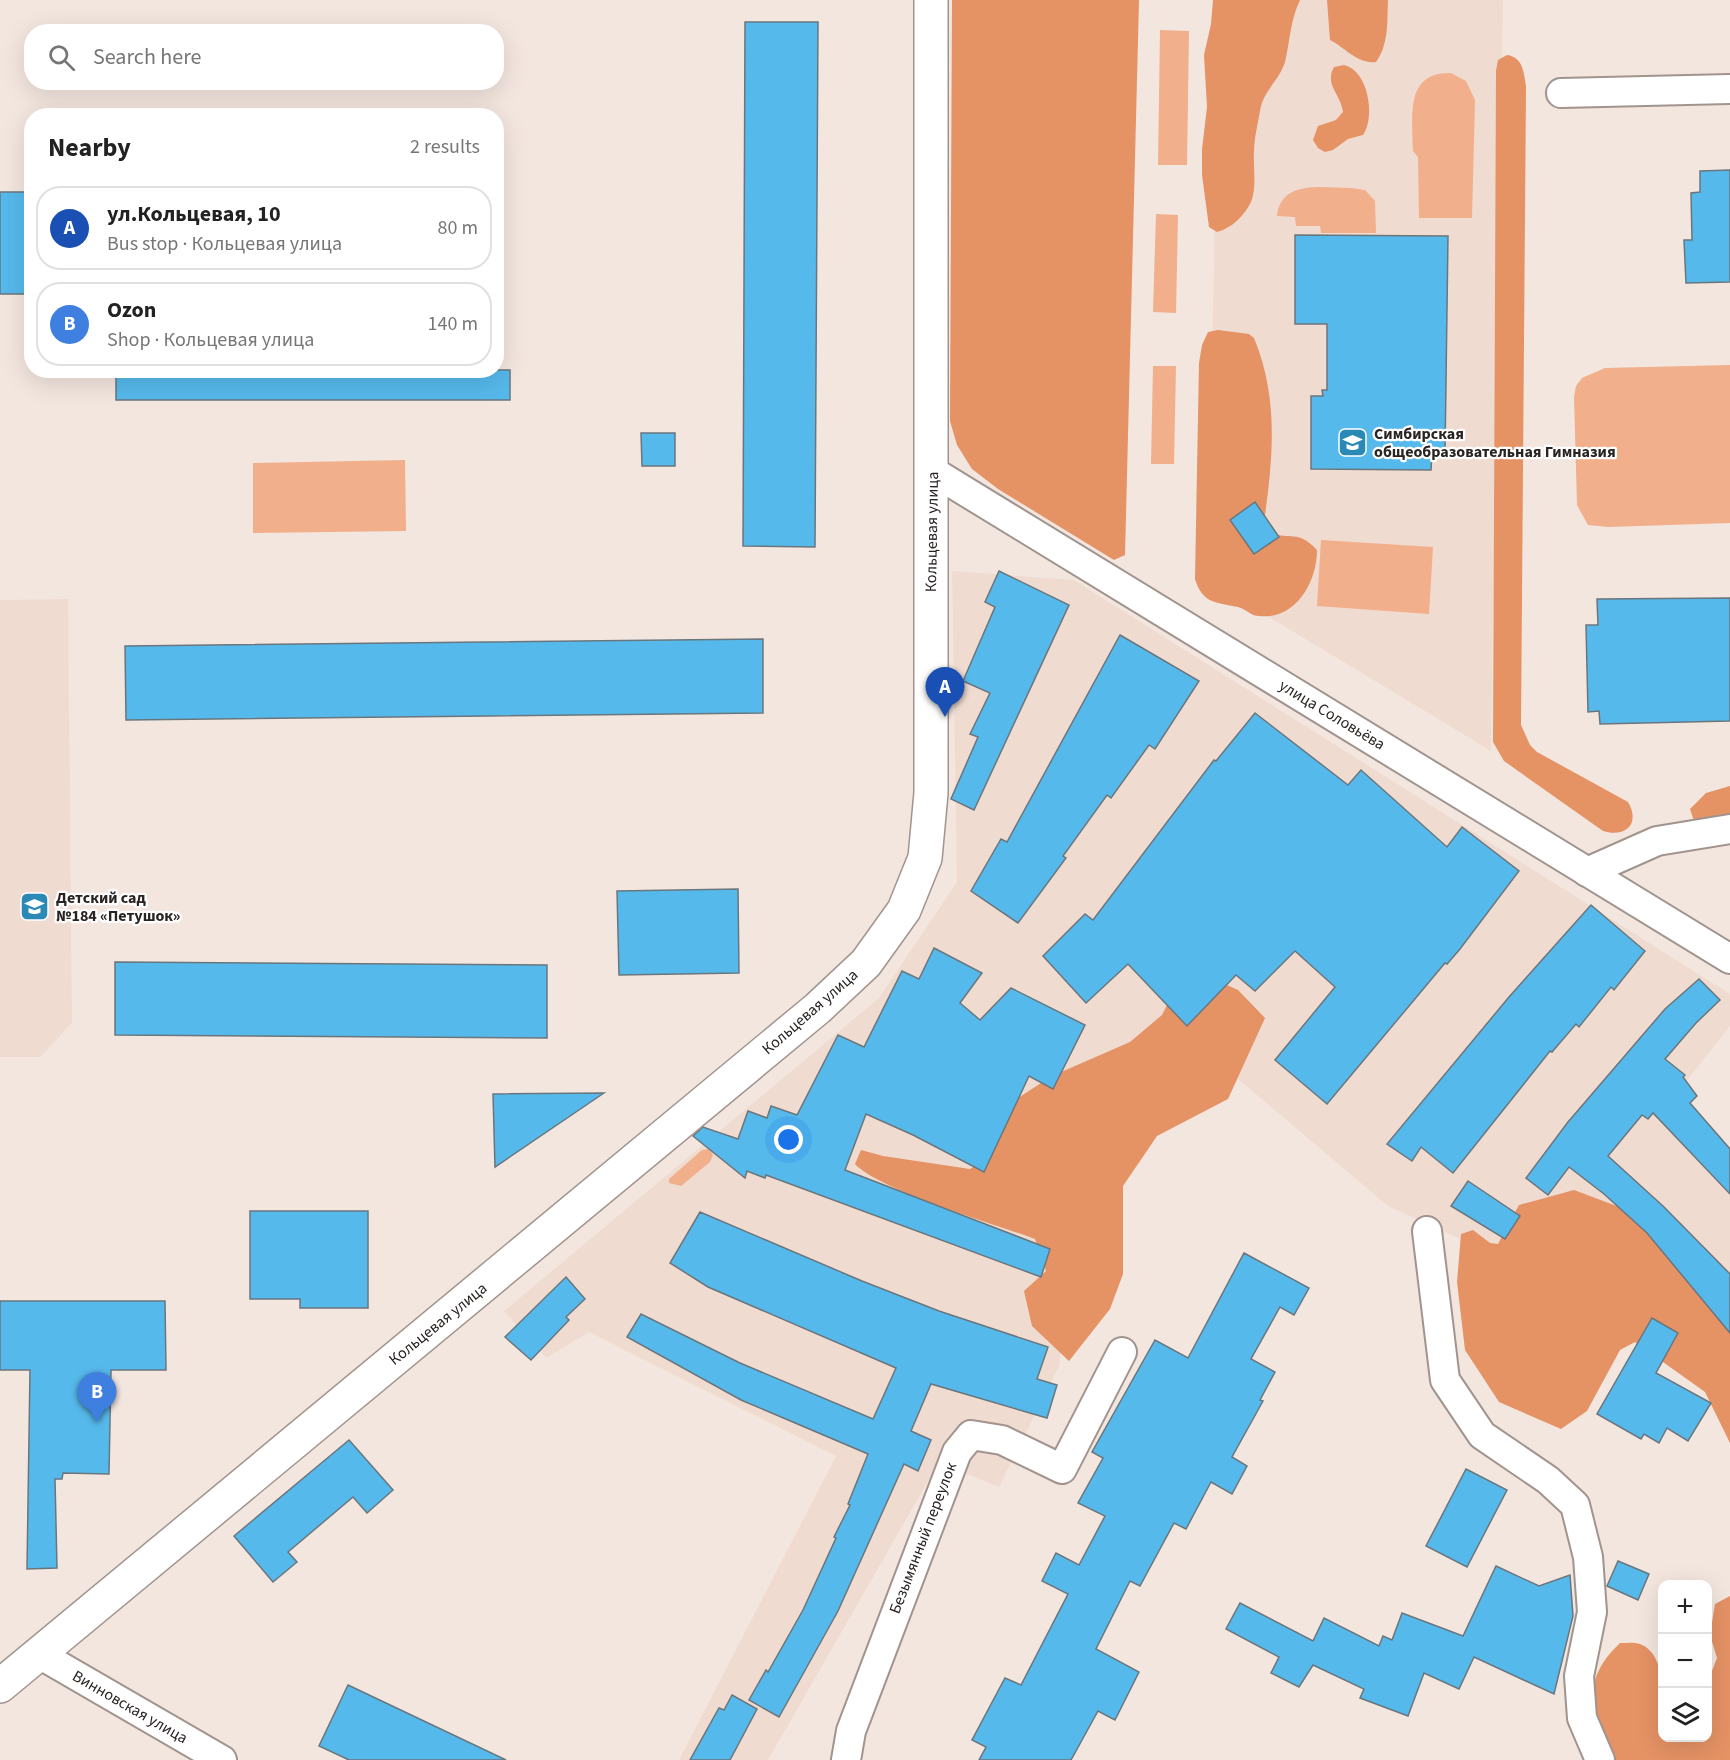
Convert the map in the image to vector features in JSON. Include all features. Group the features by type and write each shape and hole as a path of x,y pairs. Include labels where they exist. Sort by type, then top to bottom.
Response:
{"street":[{"name":"Кольцевая улица","path":"0,1686 601,1191 818,1008 866,963 904,910 925,858 932,793 932,0"},
{"path":"1561,93 1730,89"},
{"name":"улица Соловьёва","path":"932,471 1730,959"},
{"path":"1587,872 1657,841 1730,829"},
{"path":"1427,1231 1445,1380 1482,1435 1548,1480 1575,1505 1588,1557 1592,1612 1578,1677 1582,1718 1600,1760"},
{"name":"Безымянный переулок","path":"846,1760 859,1710 957,1452 971,1435 1002,1440 1062,1469 1122,1352"},
{"name":"Винновская улица","path":"39,1654 222,1760"}],"shaded area":[{"path":"952,0 1139,0 1125,555 1114,560 998,489 972,469 957,445 950,421"},
{"path":"1213,0 1300,0 1292,23 1285,62 1262,104 1255,142 1251,202 1237,221 1217,232 1209,227 1202,175 1202,149 1207,107 1204,55 1211,24"},
{"name":"Симбирская общеобразовательная Гимназия","path":"1219,0 1503,0 1491,751 1208,580"},
{"path":"1327,0 1388,0 1385,40 1376,62 1363,61 1330,40"},
{"path":"1160,30 1189,31 1187,165 1158,165"},
{"path":"1507,55 1520,62 1526,87 1521,725 1530,745 1537,752 1628,802 1632,810 1632,823 1624,831 1618,833 1603,831 1504,761 1493,742 1496,71 1498,60"},
{"path":"1344,65 1359,76 1364,85 1369,106 1367,127 1363,135 1348,139 1333,150 1325,152 1318,148 1313,140 1318,126 1336,120 1343,112 1332,84 1331,73 1334,67"},
{"path":"1451,73 1466,81 1475,100 1472,218 1419,218 1418,157 1413,151 1414,99 1418,88 1425,80 1436,75"},
{"path":"1317,187 1365,190 1375,201 1376,233 1321,233 1320,226 1296,226 1295,217 1277,216 1280,204 1286,196 1295,191"},
{"path":"1156,214 1178,215 1176,313 1153,312"},
{"path":"1218,330 1249,334 1254,338 1262,361 1271,406 1272,429 1270,475 1264,522 1276,534 1301,538 1317,550 1313,574 1302,596 1284,612 1272,616 1256,616 1241,608 1216,603 1206,598 1195,579 1199,363 1202,345 1208,332"},
{"path":"1730,365 1730,523 1608,527 1588,525 1577,505 1574,397 1576,386 1582,378 1605,368"},
{"path":"1153,366 1176,366 1174,464 1151,464"},
{"path":"405,460 406,531 253,533 253,463"},
{"path":"1321,540 1433,547 1429,614 1317,606"},
{"path":"952,571 1074,580 1730,994 1730,1026 1678,1092 1730,1154 1730,1363 1388,1206 1173,1024 1099,1079 1059,1366 999,1487 939,1462 768,1760 679,1760 836,1456 589,1332 546,1358 504,1311 879,998 957,882"},
{"name":"Детский сад №184 «Петушок»","path":"68,599 72,1023 40,1057 0,1057 0,600"},
{"path":"1730,786 1730,822 1694,821 1690,809 1706,793"},
{"path":"1207,976 1238,990 1265,1018 1228,1099 1157,1136 1123,1186 1123,1274 1110,1309 1069,1361 1032,1326 1024,1291 1046,1271 1035,1239 888,1185 855,1164 861,1150 883,1156 970,1169 991,1156 1007,1105 1052,1076 1130,1042 1162,1015 1179,981"},
{"path":"709,1149 713,1155 710,1162 681,1186 669,1183 669,1179 702,1150"},
{"path":"1574,1190 1659,1222 1730,1311 1730,1443 1705,1392 1635,1342 1620,1350 1587,1411 1561,1429 1499,1402 1465,1350 1457,1282 1461,1234 1473,1230 1490,1243 1498,1244 1519,1205"},
{"path":"1730,1596 1730,1760 1610,1760 1598,1727 1592,1698 1598,1671 1620,1643 1640,1644 1650,1650 1656,1660 1658,1666 1658,1742 1712,1742 1712,1671 1717,1658 1712,1642 1715,1604"}],"building":[{"path":"745,22 818,22 815,547 743,546"},
{"path":"1730,170 1730,282 1686,283 1684,240 1692,240 1691,193 1700,192 1700,171"},
{"path":"0,192 24,192 24,294 0,294"},
{"path":"1295,235 1448,236 1445,454 1432,454 1431,470 1311,469 1311,396 1323,396 1322,390 1327,390 1327,324 1295,324"},
{"path":"504,370 510,370 510,400 116,400 116,378 504,378"},
{"path":"641,433 675,433 675,466 642,466"},
{"path":"1255,502 1279,537 1254,554 1230,520"},
{"path":"999,571 1069,605 974,810 951,799 978,737 970,734 990,693 963,681 995,607 985,602"},
{"path":"1730,598 1730,721 1600,724 1599,711 1588,712 1586,625 1598,625 1597,599"},
{"path":"1120,635 1199,681 1155,749 1149,745 1111,798 1107,795 1063,856 1066,858 1018,923 971,891 1001,839 1007,842"},
{"path":"763,639 763,713 126,720 125,646"},
{"path":"1255,713 1348,785 1361,770 1447,847 1462,827 1519,871 1460,949 1447,964 1445,963 1327,1104 1275,1060 1335,987 1295,951 1255,991 1236,975 1187,1026 1128,964 1086,1003 1043,956 1085,914 1093,920 1214,760 1216,761"},
{"path":"738,889 739,973 619,975 617,891"},
{"path":"1591,905 1645,951 1614,990 1611,987 1579,1027 1576,1024 1552,1052 1550,1051 1453,1173 1421,1147 1412,1161 1387,1144 1509,997"},
{"path":"934,948 982,973 960,1003 980,1020 1011,988 1085,1025 1053,1089 1029,1076 984,1172 913,1135 866,1114 845,1170 1050,1249 1041,1277 766,1175 765,1178 747,1171 745,1178 693,1136 703,1127 738,1139 748,1111 767,1118 771,1106 797,1115 838,1035 864,1047 902,971 919,979"},
{"path":"115,962 547,965 547,1038 115,1035"},
{"path":"1699,979 1720,1000 1696,1023 1665,1059 1685,1075 1683,1077 1697,1096 1690,1103 1730,1149 1730,1194 1653,1113 1648,1119 1642,1115 1608,1156 1664,1207 1730,1274 1730,1333 1647,1233 1604,1194 1569,1167 1548,1195 1526,1178 1568,1122 1665,1009"},
{"path":"604,1093 495,1167 493,1094"},
{"path":"1468,1181 1520,1216 1505,1239 1451,1206"},
{"path":"250,1211 368,1211 368,1308 300,1308 300,1299 250,1299"},
{"path":"700,1212 939,1311 1048,1347 1037,1379 1057,1385 1047,1418 931,1384 911,1431 931,1440 918,1471 904,1464 838,1611 779,1717 749,1700 766,1670 768,1672 803,1610 850,1505 848,1504 868,1454 741,1400 627,1337 641,1314 740,1363 873,1419 896,1368 708,1287 670,1263"},
{"path":"1244,1253 1309,1288 1294,1315 1280,1307 1251,1359 1275,1372 1260,1400 1263,1401 1232,1457 1247,1466 1232,1494 1211,1482 1186,1529 1174,1523 1140,1586 1130,1581 1096,1649 1139,1672 1115,1720 1098,1711 1071,1760 979,1760 986,1747 972,1740 1005,1678 1021,1685 1068,1594 1042,1581 1056,1553 1079,1565 1105,1516 1078,1503 1103,1458 1092,1452 1155,1340 1188,1358"},
{"path":"566,1277 585,1299 566,1317 569,1320 531,1360 505,1337"},
{"path":"0,1301 165,1301 166,1370 111,1370 109,1474 63,1473 62,1479 55,1479 57,1568 27,1569 30,1370 0,1370"},
{"path":"1652,1318 1678,1333 1656,1373 1711,1403 1688,1441 1667,1428 1659,1443 1644,1434 1641,1439 1597,1414"},
{"path":"349,1440 393,1490 367,1513 353,1497 288,1552 297,1562 273,1582 234,1536"},
{"path":"1466,1469 1507,1490 1467,1567 1426,1546"},
{"path":"1618,1561 1649,1574 1638,1600 1607,1586"},
{"path":"1496,1566 1539,1586 1570,1575 1573,1616 1554,1694 1474,1657 1459,1689 1424,1673 1408,1716 1360,1698 1364,1689 1313,1665 1299,1687 1271,1673 1279,1657 1226,1629 1240,1603 1313,1641 1324,1618 1379,1646 1383,1636 1392,1640 1402,1613 1463,1636"},
{"path":"348,1685 506,1760 349,1760 319,1746"},
{"path":"732,1695 757,1709 730,1760 690,1760 719,1708 724,1710"}],"place":[{"name":"Симбирская общеобразовательная Гимназия","path":"1353,443"},
{"name":"ул.Кольцевая, 10","path":"945,717"},
{"name":"Детский сад №184 «Петушок»","path":"35,907"},
{"name":"Ozon","path":"97,1422"}]}
